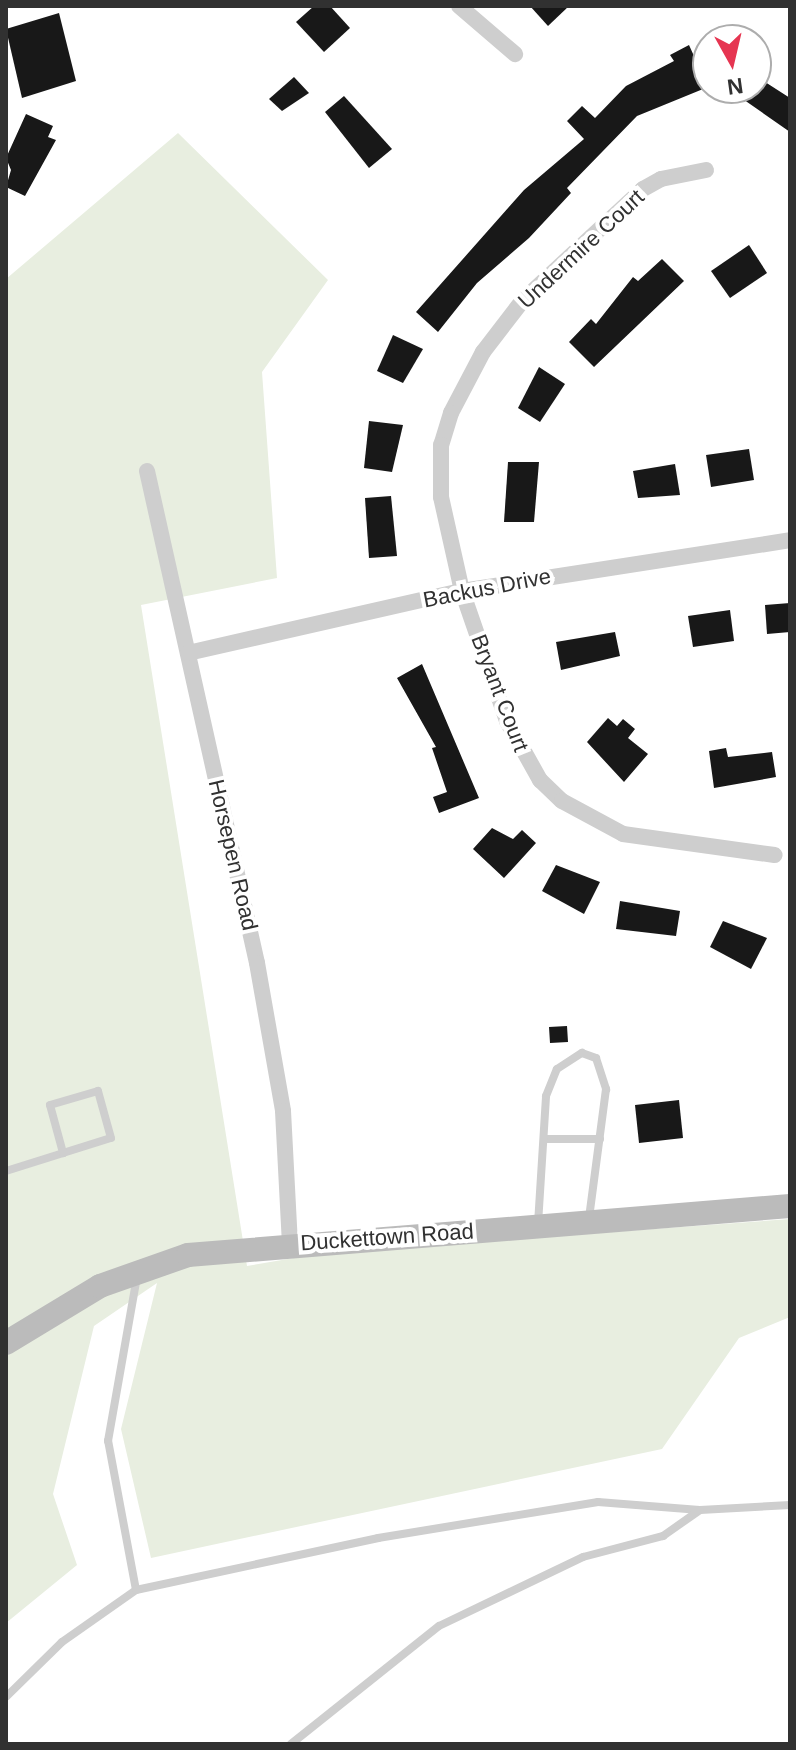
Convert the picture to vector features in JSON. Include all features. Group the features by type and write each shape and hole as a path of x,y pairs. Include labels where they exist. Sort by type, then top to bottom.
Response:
{"street":[{"path":"459,6 515,54"},
{"name":"Undermire Court","path":"462,591 440,472 441,445 462,385 523,300 585,240 661,179 706,170"},
{"name":"Horsepen Road","path":"147,471 257,963 281,1096 290,1244"},
{"name":"Backus Drive","path":"188,653 462,591 790,540"},
{"name":"Bryant Court","path":"462,591 507,721 532,769 562,801 623,834 775,855"},
{"name":"Duckettown Road","path":"6,1343 137,1269 201,1253 790,1206"}],"lane":[{"path":"538,1226 547,1139 546,1096 557,1069 582,1053 596,1058 604,1071 600,1139 588,1222"},
{"path":"6,1171 111,1138 98,1091 50,1105 63,1153"},
{"path":"547,1139 600,1139"},
{"path":"136,1590 108,1441 137,1269"},
{"path":"6,1697 62,1642 136,1590 378,1538 598,1502 700,1510 790,1505"},
{"path":"291,1744 439,1626 583,1557 663,1536 700,1510"}],"shaded area":[{"path":"178,133 328,280 262,372 277,578 141,605 247,1266 323,1253 790,1219 790,1317 739,1338 662,1449 151,1558 121,1429 157,1283 94,1326 53,1494 77,1565 6,1623 6,279"}],"building":[{"path":"314,6 330,6 350,28 324,52 296,22"},
{"path":"530,6 569,6 548,26"},
{"path":"59,13 76,81 22,98 6,29"},
{"path":"689,45 692,52 692,94 637,116 567,188 571,193 529,238 477,283 438,332 416,312 524,190 584,139 567,121 582,106 595,118 626,86 674,61 670,55"},
{"path":"294,77 309,93 282,111 269,99"},
{"path":"772,86 790,98 790,132 750,104 772,104"},
{"path":"344,96 392,149 369,168 325,112"},
{"path":"26,114 53,126 48,137 56,140 25,196 6,187 11,170 6,158"},
{"path":"749,245 767,273 730,298 711,271"},
{"path":"662,259 684,281 594,367 569,342 591,319 596,324 633,277 638,281"},
{"path":"393,335 423,349 403,383 377,371"},
{"path":"539,367 565,384 540,422 518,408"},
{"path":"369,421 403,425 392,472 364,468"},
{"path":"749,449 754,480 711,487 706,455"},
{"path":"508,462 539,462 534,522 504,522"},
{"path":"675,464 680,495 638,498 633,471"},
{"path":"391,496 397,556 369,558 365,498"},
{"path":"790,603 790,632 767,634 765,605"},
{"path":"730,610 734,641 693,647 688,616"},
{"path":"615,632 620,656 561,670 556,642"},
{"path":"422,664 479,798 439,813 433,797 447,792 432,748 436,747 397,678"},
{"path":"608,718 617,726 623,719 635,729 628,738 648,754 624,782 587,742"},
{"path":"726,748 728,757 772,752 776,777 714,788 709,751"},
{"path":"492,828 513,839 522,830 536,843 504,878 473,849"},
{"path":"556,865 600,882 584,914 542,891"},
{"path":"620,901 680,911 676,936 616,929"},
{"path":"723,921 767,938 751,969 710,947"},
{"path":"567,1026 568,1042 550,1043 549,1027"},
{"path":"679,1100 683,1138 639,1143 635,1105"}]}
